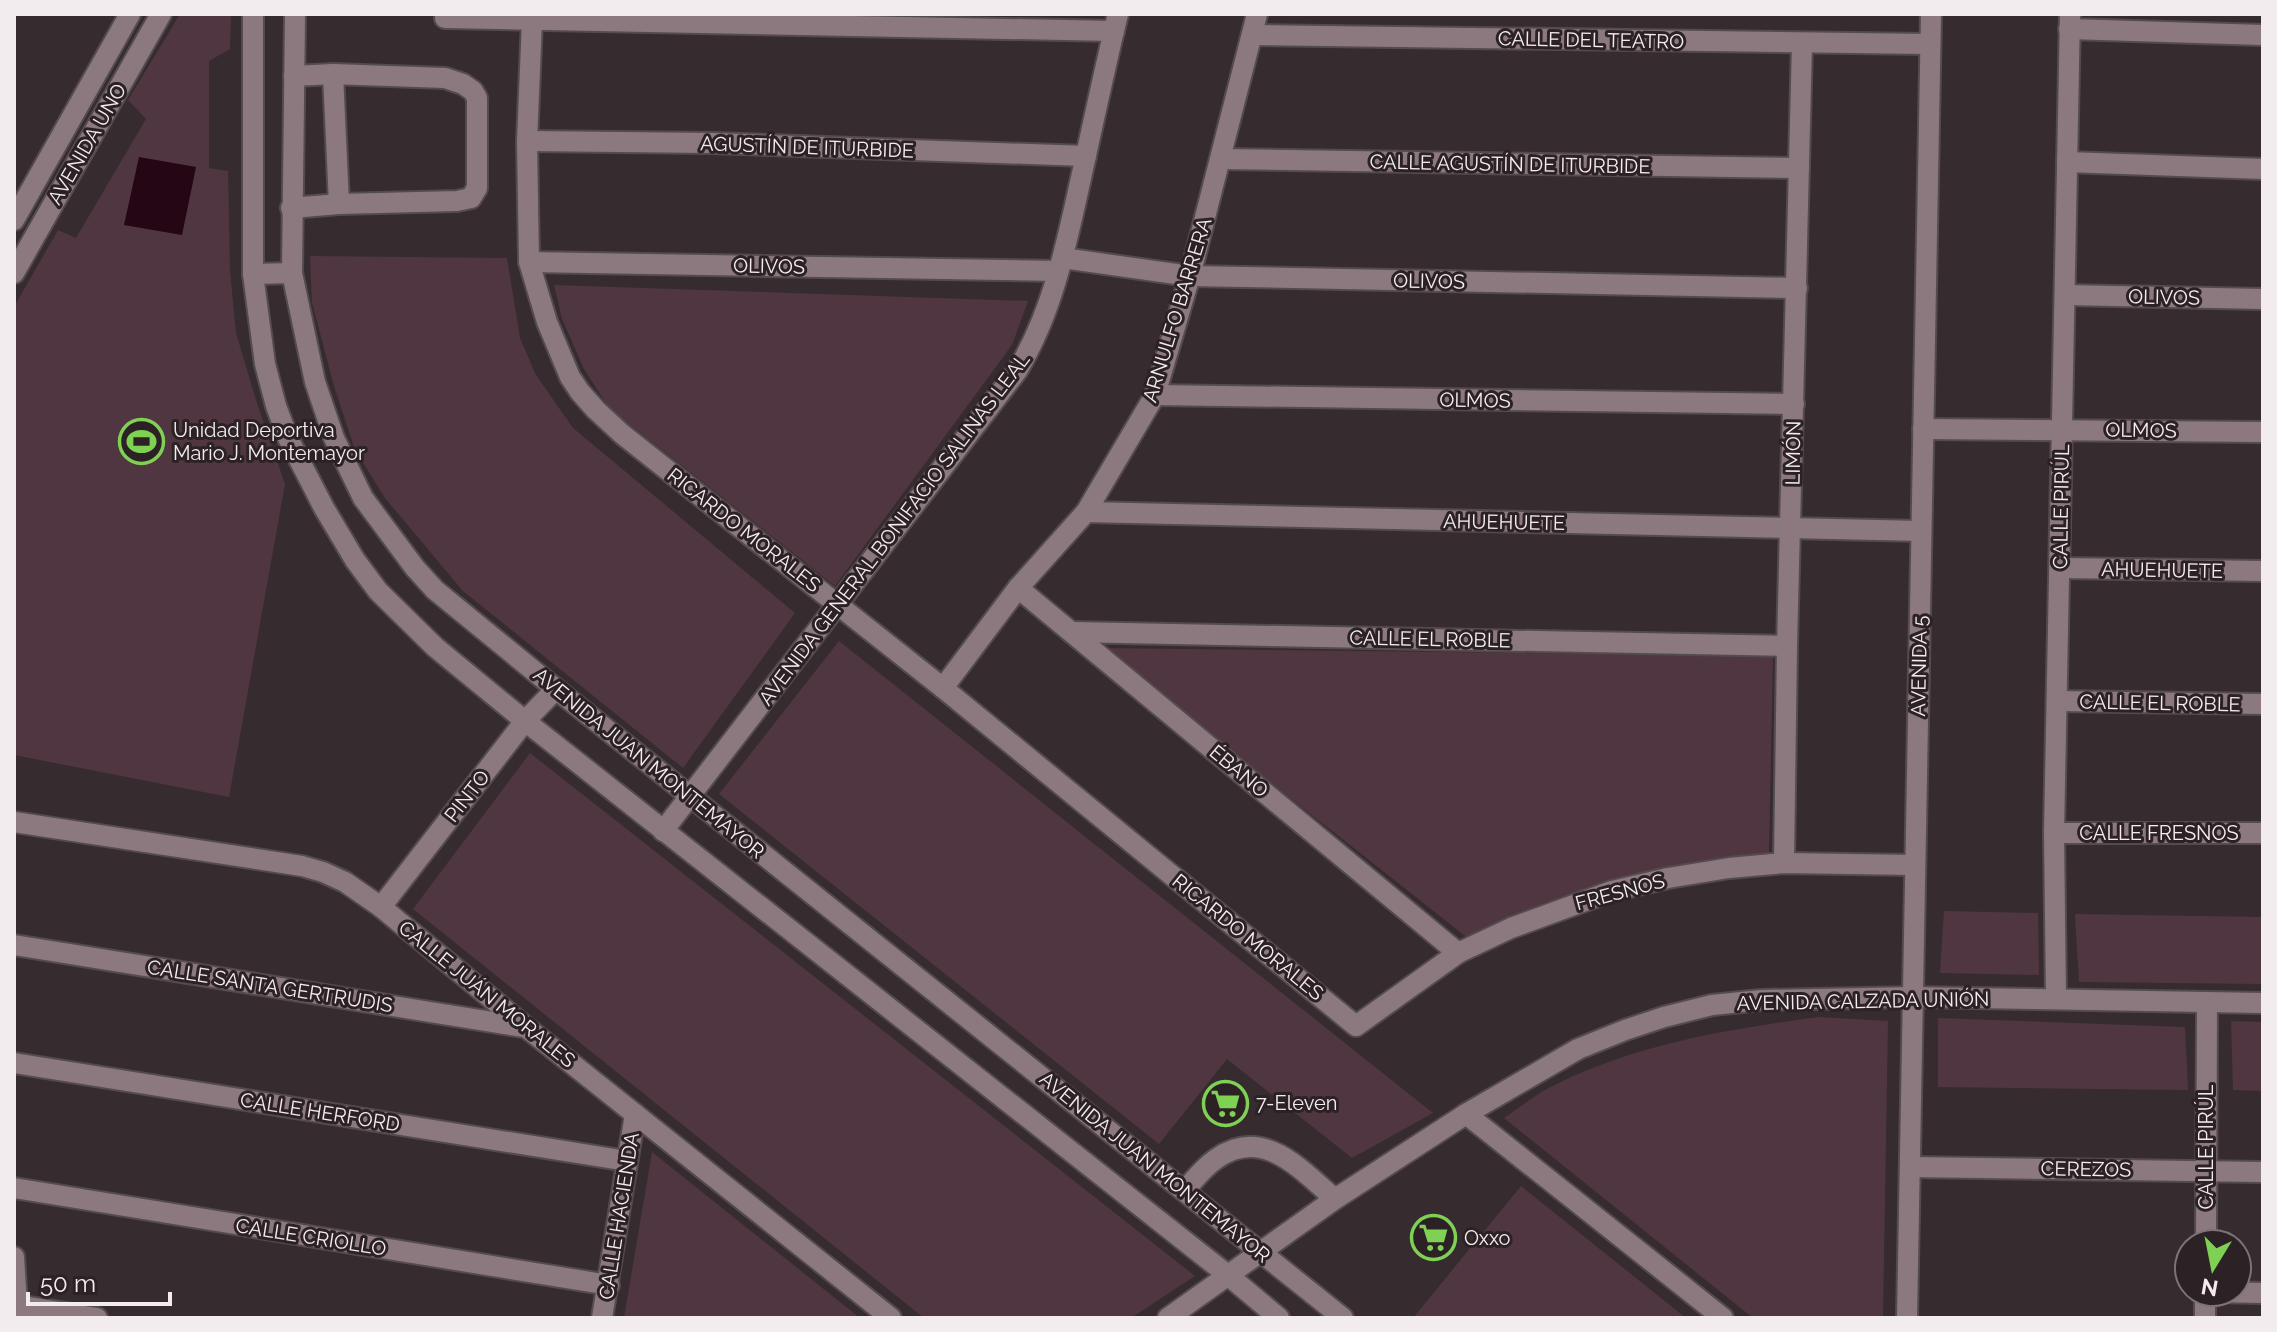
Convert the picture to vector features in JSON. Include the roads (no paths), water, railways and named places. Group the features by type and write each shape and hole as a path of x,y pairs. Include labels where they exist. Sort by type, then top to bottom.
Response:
{"street":[{"name":"AVENIDA UNO","path":"14,220 130,14"},
{"name":"AVENIDA UNO","path":"14,273 161,14"},
{"name":"AVENIDA JUAN MONTEMAYOR","path":"253,14 253,274 265,364 276,406 306,474 355,560 378,591 435,647 525,721 1279,1318"},
{"name":"AVENIDA JUAN MONTEMAYOR","path":"295,14 292,273 315,382 340,452 363,498 391,538 435,590 1343,1318"},
{"name":"ARNULFO BARRERA","path":"943,688 1018,588 1086,512 1155,395 1190,276 1257,14"},
{"name":"AVENIDA 5","path":"1907,1318 1931,14"},
{"path":"445,18 532,21 1116,22"},
{"name":"RICARDO MORALES","path":"532,21 527,141 529,262 557,350 570,377 588,401 622,434 943,688 1356,1026"},
{"name":"AVENIDA GENERAL BONIFACIO SALINAS LEAL","path":"663,831 1017,371 1034,343 1045,318 1060,264 1116,22"},
{"path":"2070,22 2263,35"},
{"name":"CALLE PIRÚL","path":"2056,999 2054,833 2070,22"},
{"name":"CALLE DEL TEATRO","path":"1252,35 1929,44"},
{"name":"LIMÓN","path":"1784,863 1802,43"},
{"path":"333,74 339,204"},
{"path":"291,208 457,201 471,198 477,188 477,98 463,84 445,78 333,74 294,76"},
{"name":"AGUSTÍN DE ITURBIDE","path":"527,141 712,143 1086,156"},
{"name":"CALLE AGUSTÍN DE ITURBIDE","path":"1221,159 1799,168"},
{"path":"2067,162 2263,169"},
{"name":"OLIVOS","path":"529,262 1060,264 1190,276 1797,288"},
{"path":"253,274 292,273"},
{"name":"OLIVOS","path":"2065,295 2263,299"},
{"name":"OLMOS","path":"1155,395 1794,404"},
{"name":"OLMOS","path":"1923,429 2263,432"},
{"name":"AHUEHUETE","path":"1086,512 1921,531"},
{"name":"AHUEHUETE","path":"2061,568 2263,571"},
{"name":"ÉBANO","path":"1018,588 1458,953"},
{"name":"CALLE EL ROBLE","path":"1072,632 1787,646"},
{"name":"PINTO","path":"381,907 525,721 556,689"},
{"name":"CALLE EL ROBLE","path":"2057,701 2263,704"},
{"name":"CALLE JUÁN MORALES","path":"14,822 302,866 345,882 381,907 527,1028 891,1318"},
{"name":"CALLE FRESNOS","path":"2054,833 2263,833"},
{"name":"FRESNOS","path":"1356,1026 1458,953 1511,928 1612,891 1729,868 1784,863 1915,865"},
{"name":"CALLE SANTA GERTRUDIS","path":"14,945 527,1028"},
{"name":"AVENIDA CALZADA UNIÓN","path":"1168,1318 1335,1199 1466,1114 1578,1049 1664,1017 1712,1005 1761,1000 1913,997 2263,1003"},
{"name":"CALLE PIRÚL","path":"2206,1228 2207,1002"},
{"name":"CALLE HERFORD","path":"14,1063 627,1161"},
{"name":"CALLE HACIENDA","path":"602,1318 635,1114"},
{"path":"1466,1114 1723,1318"},
{"path":"1185,1190 1219,1157 1238,1148 1257,1146 1289,1160 1335,1199"},
{"name":"CEREZOS","path":"1910,1167 2263,1172"},
{"name":"CALLE CRIOLLO","path":"14,1188 609,1285"},
{"path":"14,1257 16,1311 97,1318"}],"place":[{"name":"Unidad Deportiva Mario J. Montemayor","path":"142,442"},
{"name":"7-Eleven","path":"1225,1103"},
{"name":"Oxxo","path":"1433,1238"}]}
